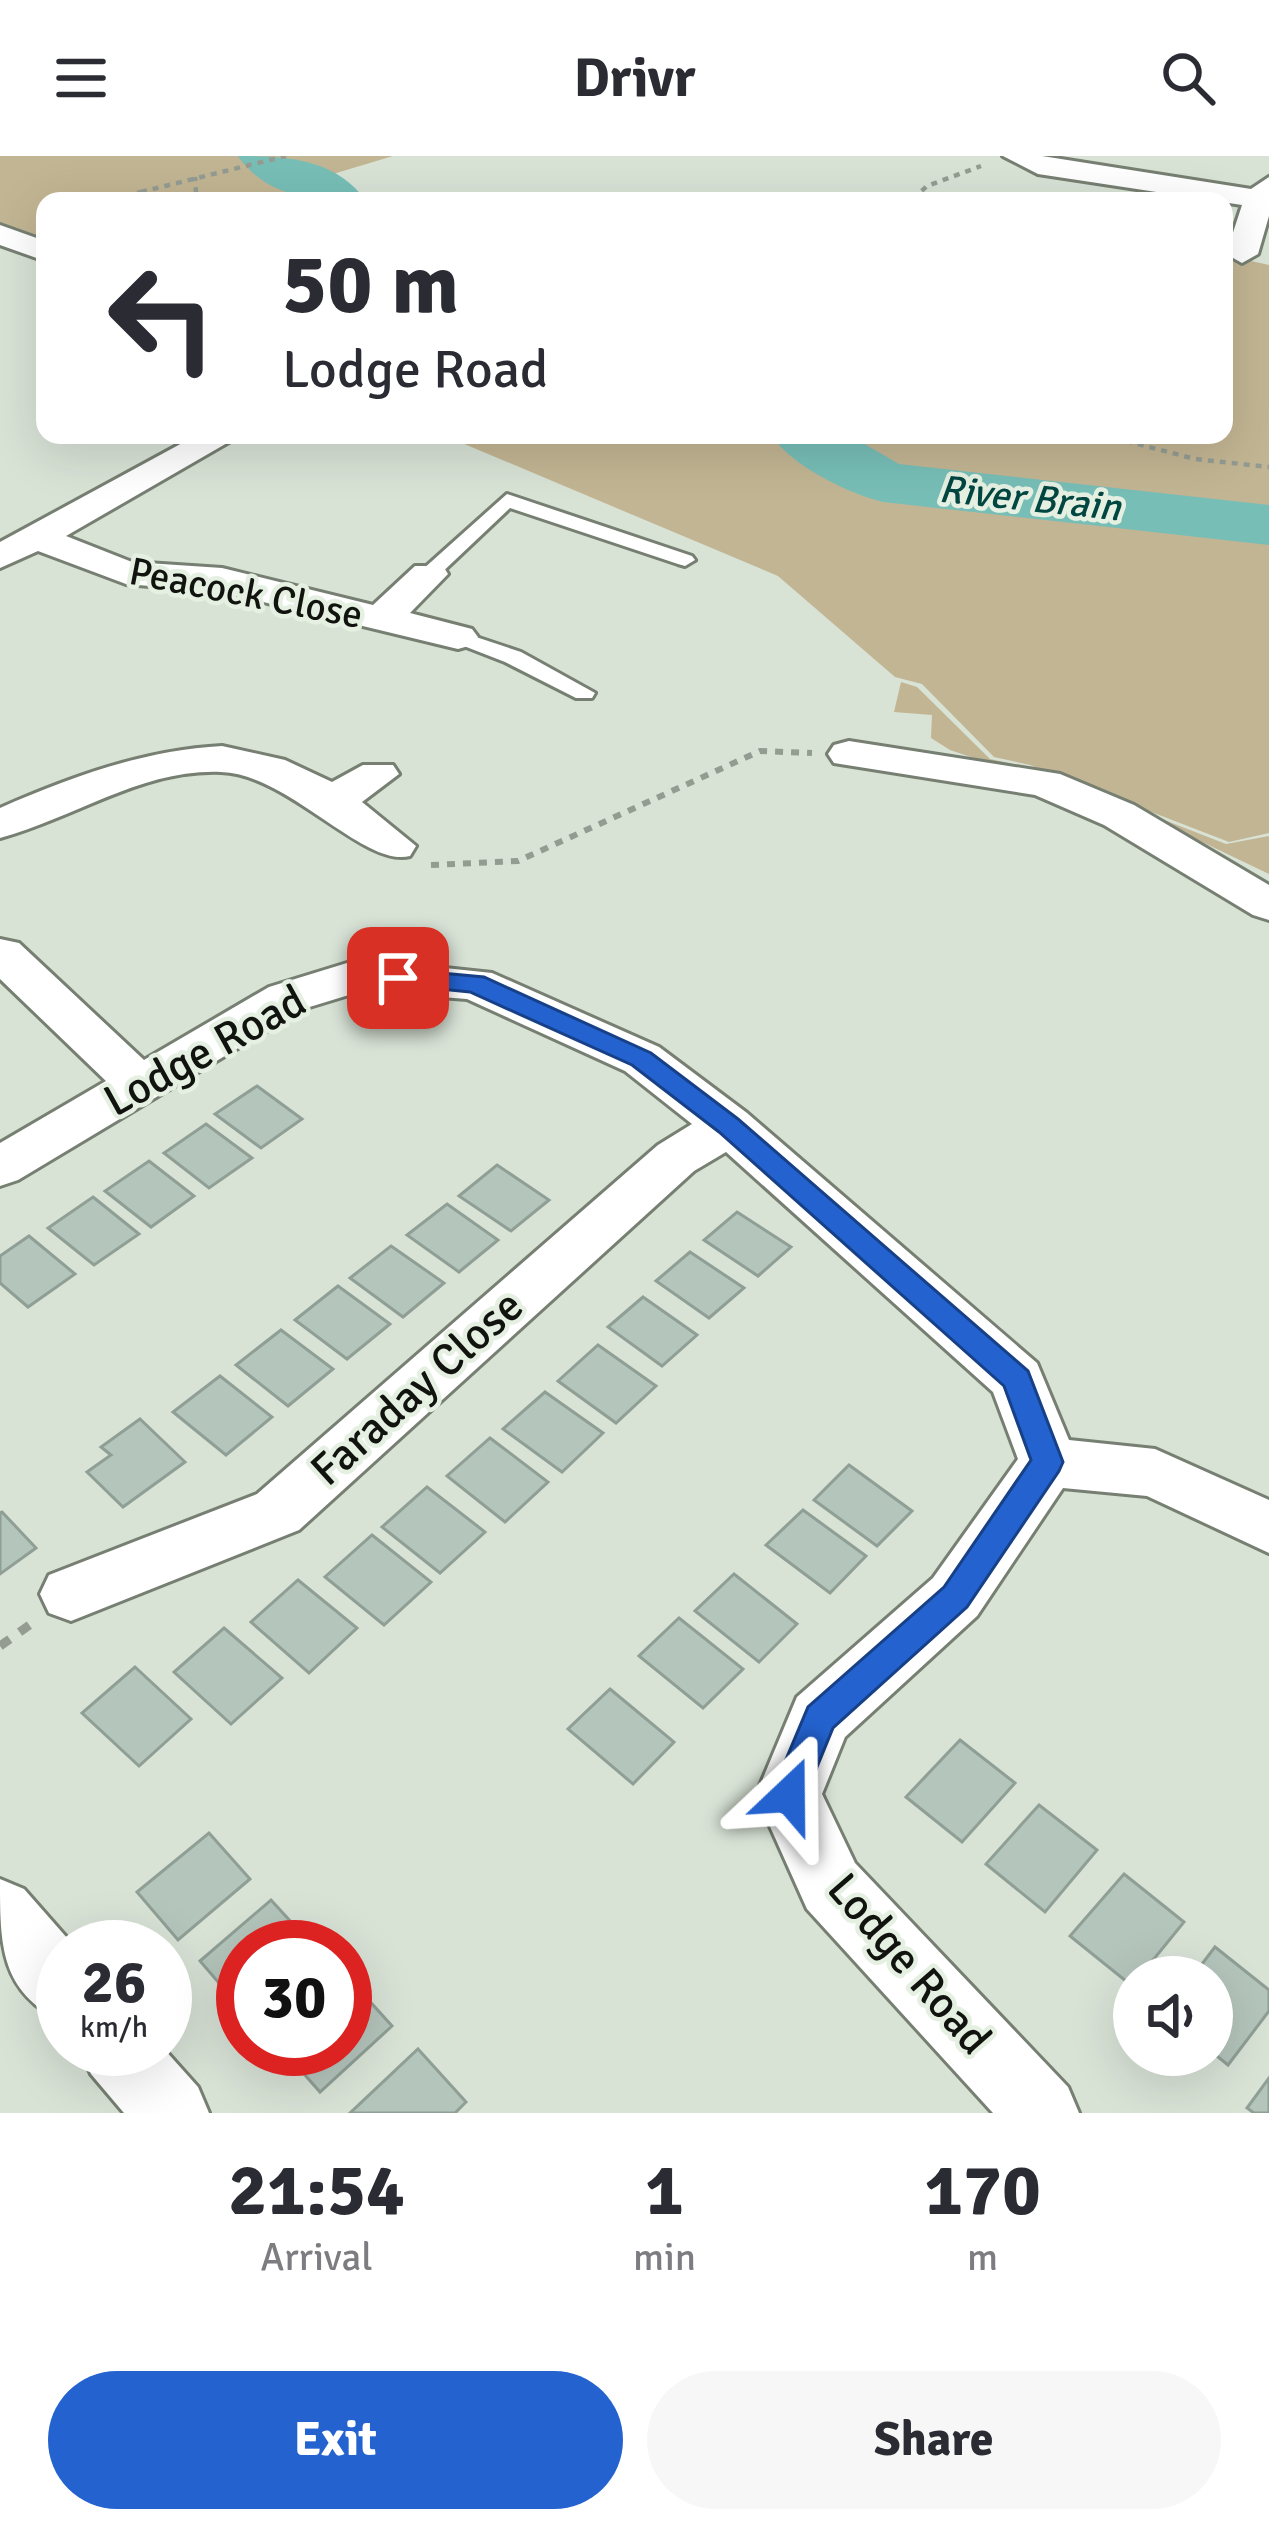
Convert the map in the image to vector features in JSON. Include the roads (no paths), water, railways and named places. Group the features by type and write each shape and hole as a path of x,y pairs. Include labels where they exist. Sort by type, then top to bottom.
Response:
{"street":[{"path":"1018,156 1038,165 1198,192"},
{"path":"1233,198 1263,203 1242,254"},
{"path":"0,234 36,248"},
{"path":"0,557 207,444"},
{"name":"Peacock Close","path":"38,538 126,573 222,580 458,638"},
{"path":"382,619 429,574"},
{"path":"850,754 906,752 1045,783 1120,815 1269,905"},
{"path":"0,824 123,778 222,759 267,769 331,801 394,846"},
{"path":"331,801 378,774"},
{"path":"2,954 140,1084"},
{"name":"Lodge Road","path":"0,1167 286,998 360,975 475,983 642,1059 729,1126 1017,1379 1048,1462 955,1597 820,1718 789,1795 831,1886 1042,2113"},
{"name":"Faraday Close","path":"70,1594 278,1512 676,1158 729,1126"},
{"path":"1048,1462 1155,1473 1269,1528"},
{"path":"4,1925 36,1959"},
{"path":"140,2076 172,2113"}],"lane":[{"path":"429,574 507,500 685,560"},
{"path":"458,638 513,657 584,693"}],"waterway":[{"name":"River Brain","path":"264,156 324,192"},
{"name":"River Brain","path":"818,444 883,482 1269,525"}]}
